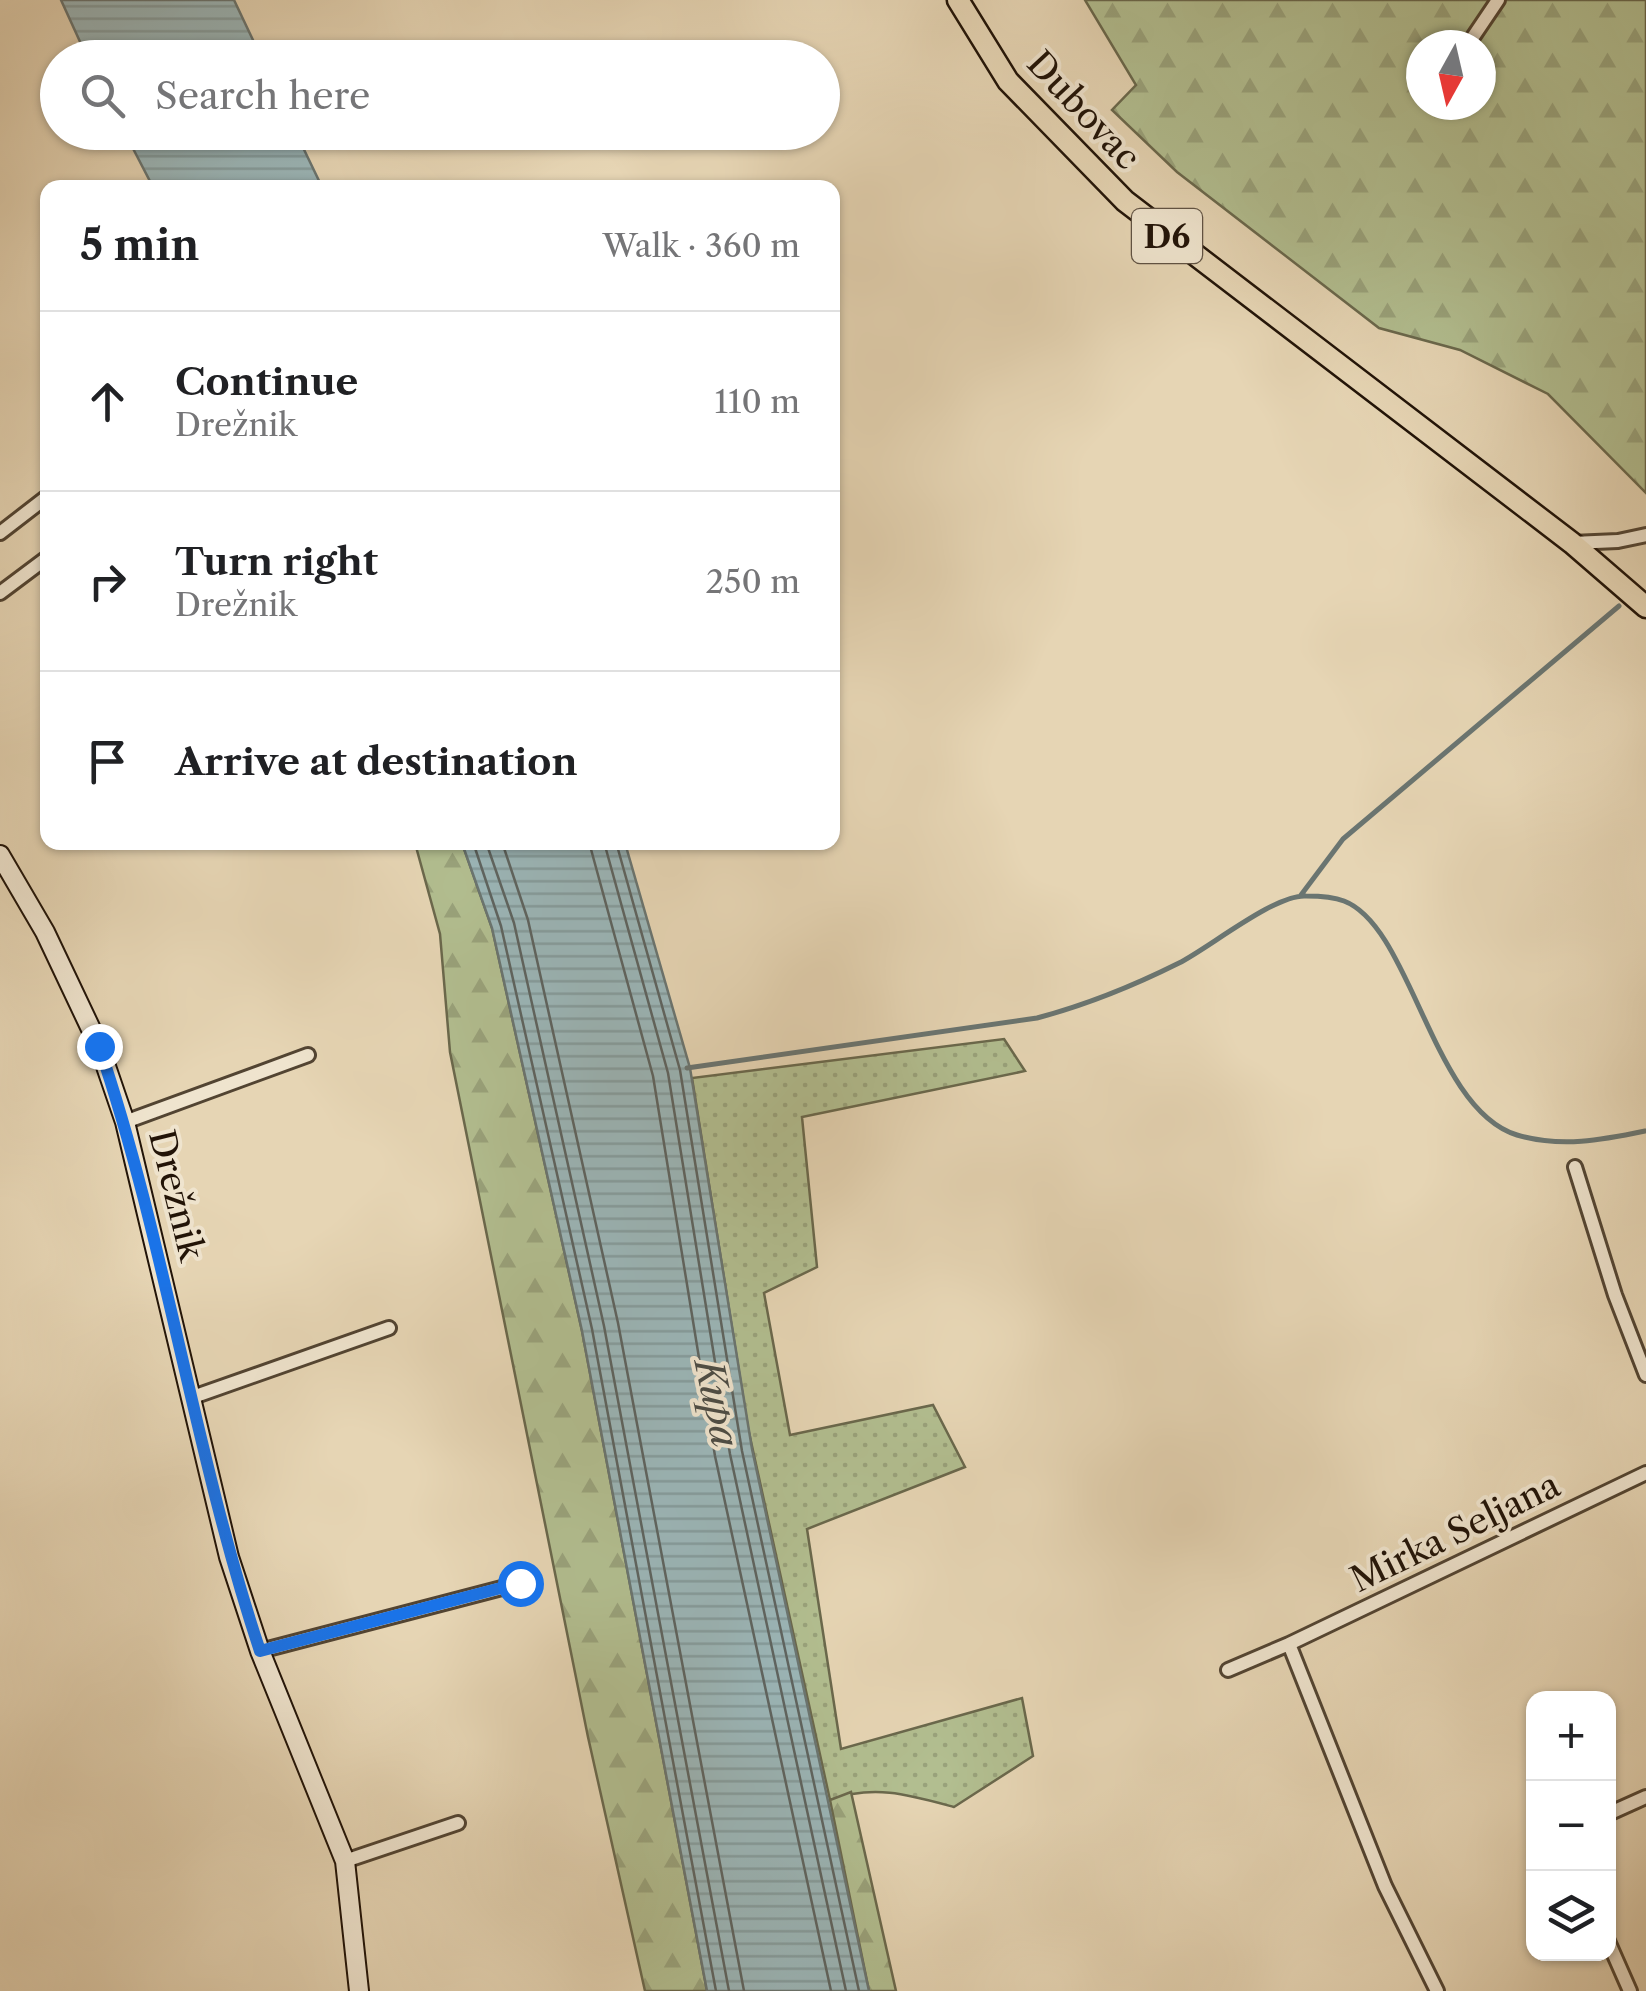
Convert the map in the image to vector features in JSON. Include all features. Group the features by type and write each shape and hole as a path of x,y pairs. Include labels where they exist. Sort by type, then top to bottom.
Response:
{"main road":[{"name":"Dubovac","path":"958,0 1008,81 1124,200 1572,543"},
{"name":"D6","path":"1572,543 1646,607"}],"street":[{"path":"1477,30 1498,0"},
{"path":"0,533 40,502"},
{"path":"1572,543 1618,542 1646,534"},
{"path":"0,593 40,563"},
{"name":"Drežnik","path":"0,854 45,932 99,1046 125,1122 229,1558 260,1651 345,1861 359,1991"},
{"path":"125,1122 308,1054"},
{"path":"1575,1167 1615,1295 1646,1375"},
{"path":"193,1397 389,1328"},
{"name":"Mirka Seljana","path":"1228,1670 1646,1473"},
{"path":"260,1651 520,1583"},
{"path":"1289,1644 1385,1886 1438,1991"},
{"path":"1616,1810 1646,1797"},
{"path":"345,1861 458,1823"},
{"path":"1616,1959 1630,1991"}],"green space":[{"path":"1085,0 1646,0 1646,493 1548,394 1460,350 1379,328 1177,172 1112,110 1136,85"},
{"path":"417,850 464,850 492,928 582,1331 707,1991 645,1991 588,1737 450,1052 440,934"},
{"path":"1004,1039 1025,1071 802,1117 817,1267 764,1293 790,1435 933,1405 965,1467 807,1529 841,1749 1022,1698 1033,1756 954,1807 877,1792 830,1800 748,1428 692,1078"},
{"path":"851,1792 896,1991 869,1991 830,1800"}],"water":[{"path":"61,0 234,0 253,40 79,40"},
{"path":"134,150 304,150 319,180 149,180"},
{"name":"Kupa","path":"464,850 627,850 690,1068 752,1449 869,1991 707,1991 582,1331 492,928"}],"waterway":[{"path":"1301,895 1343,839 1619,606"},
{"path":"687,1068 1037,1018 1127,987 1192,956 1277,904 1306,896 1344,901 1367,917 1388,945 1443,1056 1464,1091 1488,1119 1517,1135 1550,1141 1597,1140 1645,1131"}],"route":[{"path":"99,1046 125,1122 176,1318 229,1558 260,1651 520,1583"}]}
